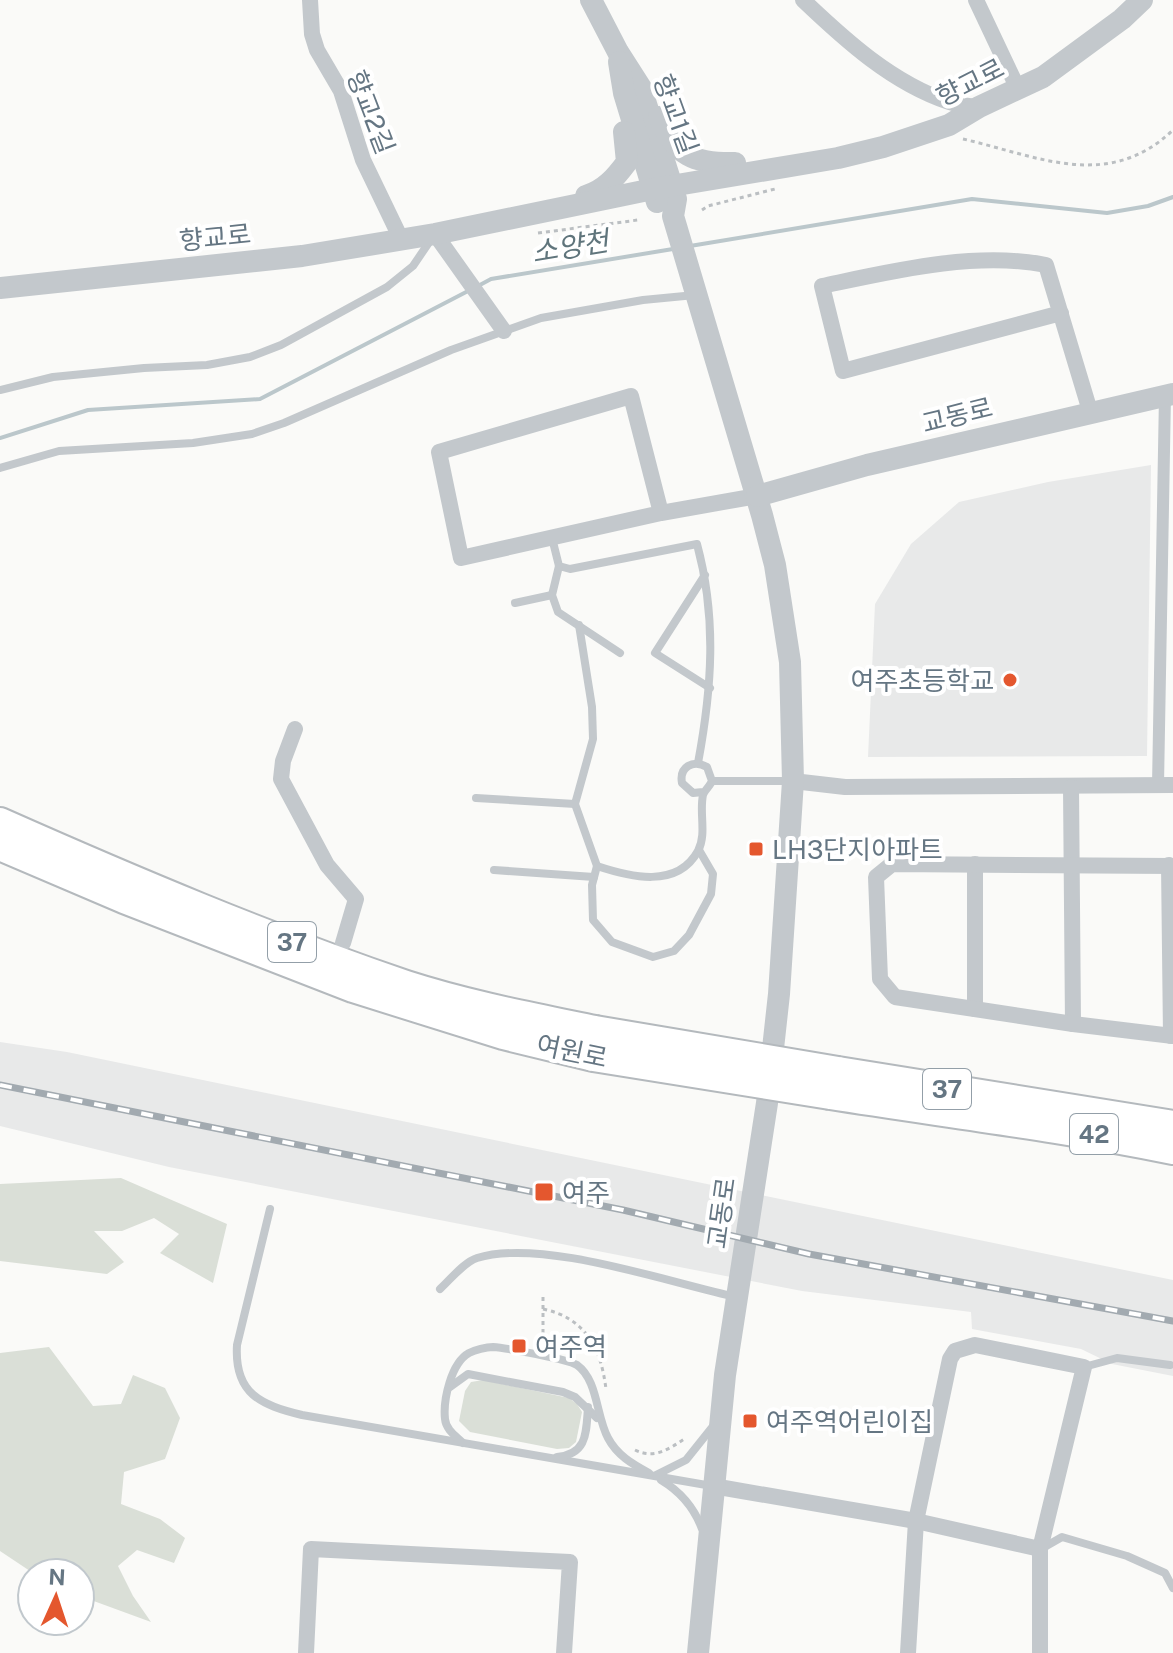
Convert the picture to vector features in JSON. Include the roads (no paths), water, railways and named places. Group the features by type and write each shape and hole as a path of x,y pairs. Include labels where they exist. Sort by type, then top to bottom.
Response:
{"highway":[{"path":"0,808 216,896 462,987 493,1009"},
{"name":"여원로","path":"0,822 154,890 408,985 493,1009 594,1044"},
{"name":"여원로","path":"0,846 124,899 353,988 503,1035 594,1044 834,1083 1055,1106 1173,1125"},
{"name":"여원로","path":"834,1083 1014,1124 1082,1131 1173,1150"},
{"name":"37","path":"1055,1106 1089,1102 1173,1113"}],"street":[{"name":"향교2길","path":"310,0 312,34 317,50 341,91 363,160 401,239"},
{"name":"향교1길","path":"591,0 618,52 632,91 695,291"},
{"path":"803,0 840,35 901,79 950,103 979,107"},
{"path":"976,0 1018,89"},
{"name":"향교로","path":"0,288 302,256 435,234 543,211 567,213 668,204 783,176 799,163 838,158 949,125 1043,77 1074,56 1142,0"},
{"path":"543,211 600,192 614,180 627,162 620,111 632,91 649,94 673,141 688,157 707,164 777,157 799,163"},
{"path":"435,234 502,327"},
{"path":"1061,313 843,371 822,286 912,267 1018,260 1046,265 1061,313 1090,411"},
{"name":"교동로","path":"695,291 775,565 790,662 793,781 777,1009 767,1103 721,1415 698,1653"},
{"path":"793,781 845,787 1166,785 1169,394"},
{"name":"교동로","path":"757,496 867,465 1169,394"},
{"path":"661,513 631,396 439,452 461,558 661,513 757,496"},
{"path":"295,729 283,761 281,779 327,865 356,899 343,943"},
{"path":"1071,787 1073,1024"},
{"path":"892,864 975,864 1171,866 1172,1036 895,997 880,979 876,877 892,864"},
{"path":"975,864 975,1009"},
{"path":"908,1653 916,1521 950,1359 955,1351 975,1345 1084,1367 1040,1549 1040,1653"},
{"path":"713,1486 916,1521 1040,1549"},
{"path":"306,1653 311,1549 570,1562 564,1653"}],"lane":[{"path":"0,390 53,377 207,365 250,357 281,345 387,287 413,266 435,234"},
{"path":"0,468 59,451 193,443 252,434 284,423 502,327 695,291"},
{"path":"552,537 559,566 552,595 558,612 620,653"},
{"path":"559,566 570,569 697,544 705,574 712,662 698,763"},
{"path":"705,574 655,653 710,688"},
{"path":"515,603 552,595"},
{"path":"579,625 588,673 593,739 575,804 597,866 591,901 593,920 612,942 653,957 674,951 689,935 711,894 713,874 699,850"},
{"path":"698,763 710,771 712,781"},
{"path":"698,763 684,769 682,783 693,793 703,792"},
{"path":"712,781 793,781"},
{"path":"597,866 625,875 653,878 676,872 699,850 703,792 712,781"},
{"path":"476,798 575,804"},
{"path":"494,870 594,877"},
{"path":"270,1209 237,1345 236,1362 247,1390 257,1400 276,1409 302,1415 713,1486"},
{"path":"440,1289 474,1258 517,1252 574,1258 736,1297"},
{"path":"464,1443 449,1431 444,1421 452,1373 460,1360 472,1351 491,1347 564,1360 578,1366 591,1385 601,1421 617,1451 685,1498 697,1515 708,1543"},
{"path":"1084,1367 1117,1358 1170,1365"},
{"path":"448,1389 468,1374 563,1392 588,1407 601,1421"},
{"path":"544,1458 577,1452 583,1443 588,1407"},
{"path":"655,1476 686,1460 699,1448 721,1415"},
{"path":"1040,1549 1062,1537 1114,1552 1165,1573 1173,1588"}],"waterway":[{"name":"소양천","path":"690,246 972,199 1107,213 1148,206 1173,197"},
{"name":"소양천","path":"478,286 491,279 673,249"},
{"name":"소양천","path":"0,438 88,410 260,399 470,290"}],"railway":[{"path":"0,1085 623,1210 809,1254 1173,1321"}],"place":[{"name":"여주초등학교","path":"1010,680"},
{"name":"LH3단지아파트","path":"756,849"},
{"name":"여주","path":"544,1192"},
{"name":"여주역","path":"519,1346"},
{"name":"여주역어린이집","path":"750,1421"}]}
